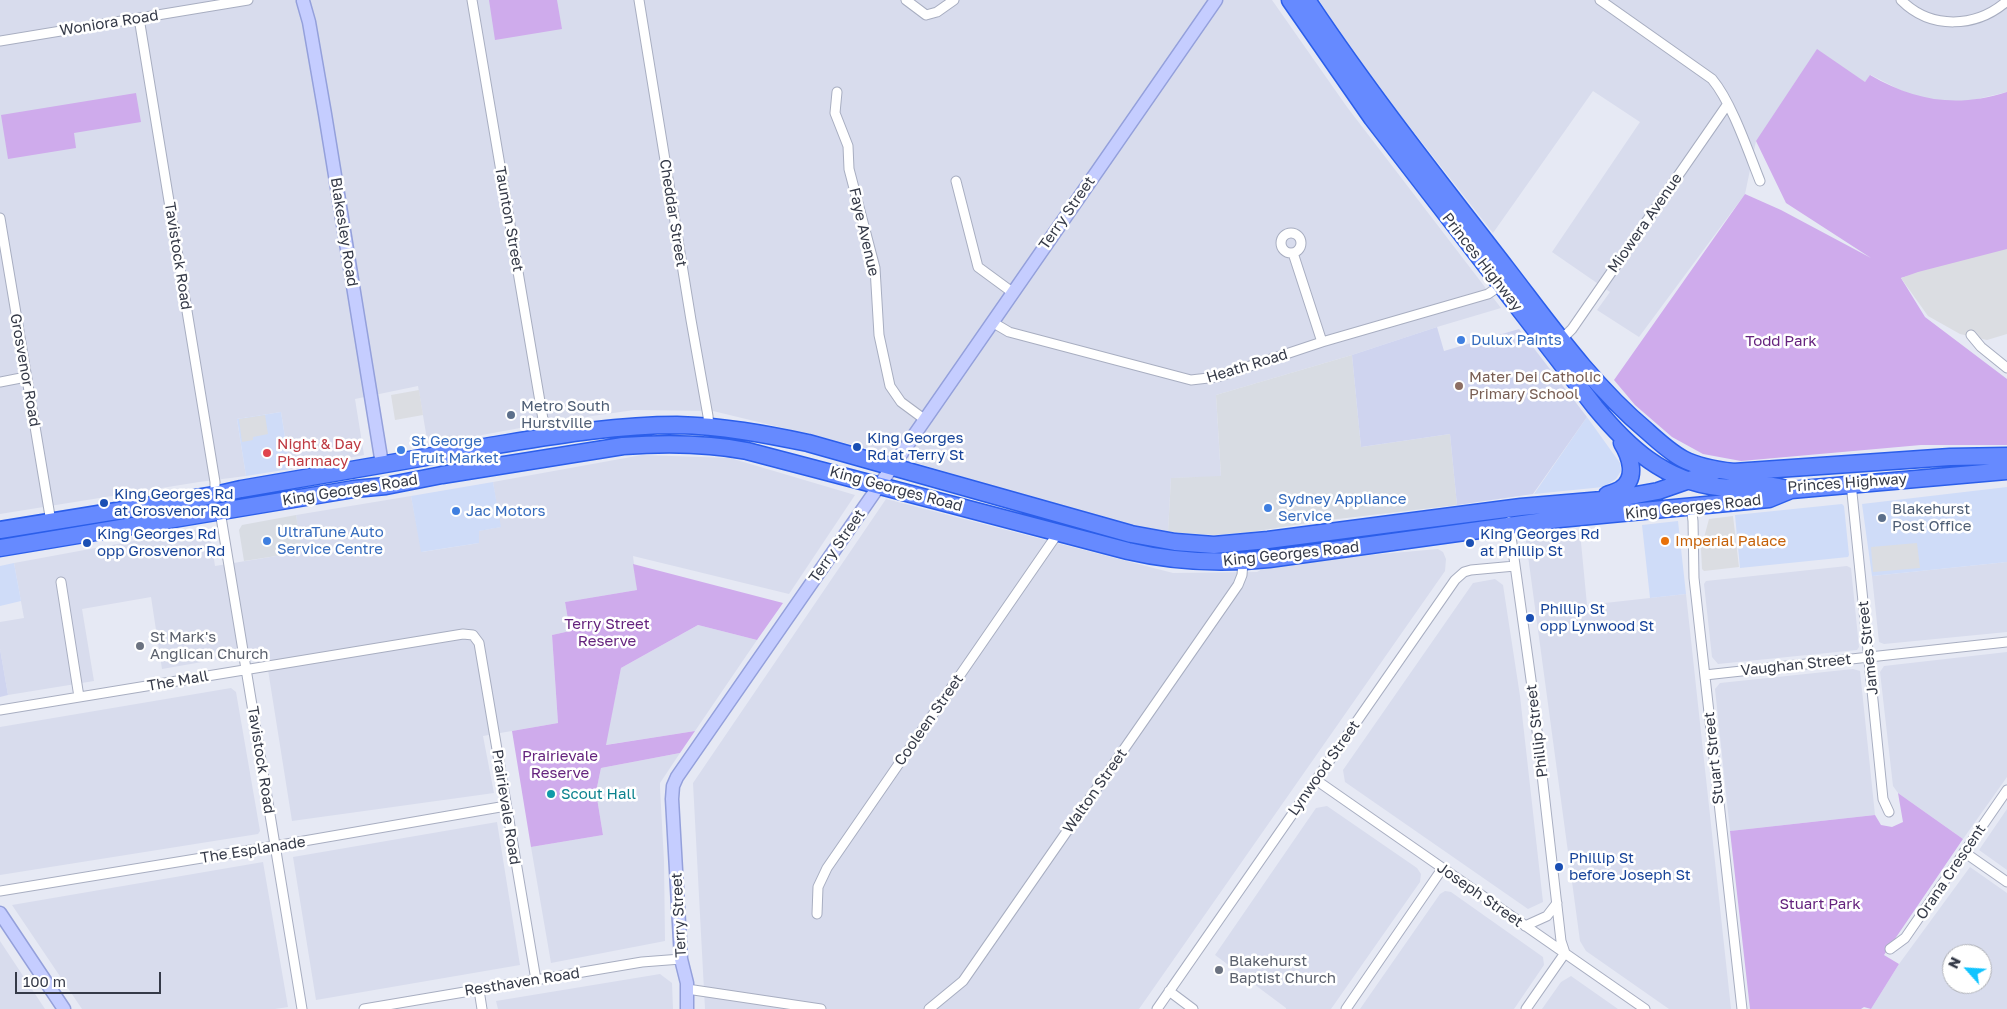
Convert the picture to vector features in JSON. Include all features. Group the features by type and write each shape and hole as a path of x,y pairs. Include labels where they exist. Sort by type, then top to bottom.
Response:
{"highway":[{"name":"Princes Highway","path":"1290,0 1372,118 1506,281 1561,340 1610,398 1652,436 1684,459 1718,470 1734,472 1950,457 2007,456"},
{"name":"Princes Highway","path":"1307,0 1614,431 1641,456 1664,471 1685,480 1718,487 1767,485 1791,490 1851,483 2007,471"},
{"name":"King Georges Road","path":"0,530 215,495 382,464 546,437 634,426 708,427 761,433 808,443 1131,534 1175,542 1204,544 1268,540 1658,491 1718,470"},
{"path":"1595,500 1622,489 1627,483 1632,469 1632,462 1614,431"},
{"name":"King Georges Road","path":"0,548 623,446 699,444 747,451 1150,556 1198,562 1243,562 1559,519 1769,499 1791,490"},
{"path":"1684,459 1685,480 1691,506"},
{"path":"354,489 379,472 382,464 388,470 398,474 426,470 442,475"}],"street":[{"name":"Woniora Road","path":"0,41 248,0"},
{"path":"299,0 304,0"},
{"name":"Blakesley Road","path":"304,0 382,464"},
{"name":"Taunton Street","path":"472,0 546,437"},
{"name":"Cheddar Street","path":"638,0 708,416 708,427"},
{"path":"906,0 926,15 937,12 954,0"},
{"name":"Terry Street","path":"687,1009 687,989 681,959 672,799 675,781 694,750 1216,0"},
{"path":"1600,0 1712,79 1719,87 1760,181"},
{"path":"1901,0 1926,17 1952,23 1985,17 2007,1"},
{"name":"Tavistock Road","path":"139,18 215,482 215,495"},
{"name":"Faye Avenue","path":"837,92 835,113 848,146 850,169 875,268 879,335 890,386 901,402 924,419"},
{"name":"Miowera Avenue","path":"1561,340 1572,329 1727,105"},
{"path":"956,181 978,267 1012,292"},
{"name":"Grosvenor Road","path":"0,218 51,522"},
{"path":"1294,253 1322,342"},
{"name":"Heath Road","path":"992,322 1009,332 1192,380 1216,377 1322,342 1488,294 1506,281"},
{"path":"1971,335 1980,347 2007,368"},
{"path":"0,382 26,377"},
{"name":"James Street","path":"1851,483 1883,799 1889,812"},
{"name":"Stuart Street","path":"1691,506 1694,578 1742,1009"},
{"name":"Phillip Street","path":"1507,509 1532,687 1561,941 1565,953"},
{"name":"Tavistock Road","path":"220,511 302,1009"},
{"name":"Cooleen Street","path":"817,914 818,887 827,868 1058,533"},
{"name":"Walton Street","path":"929,1009 963,981 1238,585 1242,575 1243,562"},
{"name":"Lynwood Street","path":"1157,1009 1459,575 1471,570 1515,566"},
{"path":"61,582 80,698"},
{"name":"The Mall","path":"0,710 463,634 473,636"},
{"name":"Prairievale Road","path":"473,636 479,642 536,980"},
{"name":"Vaughan Street","path":"1704,675 2007,642"},
{"name":"Joseph Street","path":"1316,780 1645,1009"},
{"name":"Orana Crescent","path":"1890,949 1905,938 2007,790"},
{"name":"The Esplanade","path":"0,891 506,806"},
{"path":"1964,852 2007,882"},
{"path":"1346,1009 1442,869"},
{"path":"1524,926 1547,916 1557,902"},
{"path":"0,913 64,1009"},
{"path":"1526,1009 1565,953"},
{"name":"Resthaven Road","path":"364,1009 654,960 681,959"},
{"path":"687,989 821,1009"},
{"path":"479,990 482,1009"},
{"path":"1169,991 1193,1009"}],"shaded area":[{"path":"0,0 1272,0 1347,107 1501,308 1216,395 1221,477 1171,478 1168,532 1141,528 1098,517 916,463 911,459 713,411 634,410 558,421 428,445 418,386 355,399 364,455 290,469 281,412 237,419 246,476 0,514"},
{"path":"1319,0 2007,0 2007,92 1969,101 1944,101 1919,97 1902,91 1871,75 1865,82 1756,141 1745,194 1639,337 1597,310 1610,292 1552,252 1640,122 1593,91 1493,233 1354,56"},
{"path":"2007,249 2007,334 1987,340 1960,334 1928,316 1901,278 1918,272"},
{"name":"Mater Dei Catholic Primary School","path":"1437,327 1444,351 1519,329 1587,417 1533,494 1457,505 1450,434 1361,447 1352,355"},
{"path":"1352,355 1361,447 1450,434 1457,505 1321,521 1251,532 1215,535 1168,532 1171,478 1221,476 1216,395"},
{"path":"419,390 423,415 395,420 391,395"},
{"path":"281,412 290,469 246,476 237,419"},
{"path":"265,415 268,434 253,437 253,440 242,442 239,419"},
{"path":"1587,417 1620,463 1621,471 1616,479 1603,487 1534,494"},
{"path":"642,455 730,458 855,495 789,594 633,556 637,590 565,602 570,631 552,635 558,723 483,736 494,793 292,821 265,651 162,669 151,597 82,609 94,681 8,695 0,649 0,622 24,618 14,563 204,528 210,533 215,566 301,552 296,515 411,496 422,552 479,543 478,531 500,527 493,482"},
{"name":"Jac Motors","path":"493,482 501,527 479,531 479,543 421,552 411,496"},
{"path":"2007,487 2007,562 1872,576 1862,504"},
{"path":"886,499 1173,573 1257,572 1264,568 1370,555 1438,549 1443,552 1446,559 1445,571 1139,1009 705,1009 693,783"},
{"path":"1842,504 1844,506 1848,557 1740,568 1735,515"},
{"path":"296,515 302,552 244,561 239,530 242,525"},
{"path":"1733,516 1739,567 1704,571 1702,569 1701,549 1709,519"},
{"path":"1678,521 1686,594 1650,598 1642,525"},
{"path":"1580,532 1587,605 1686,594 1731,1009 1669,1009 1586,951 1580,941 1526,541"},
{"path":"1917,543 1920,568 1873,572 1871,547"},
{"path":"2007,562 2007,632 1884,644 1879,642 1872,576"},
{"path":"14,563 21,601 0,606 0,566"},
{"path":"1847,566 1851,568 1859,647 1857,650 1718,664 1712,657 1704,584 1706,581"},
{"path":"1495,579 1503,585 1520,696 1543,902 1528,909 1345,782 1343,770 1473,583"},
{"path":"698,625 757,640 695,731 605,745 621,668"},
{"path":"0,649 8,695 0,697"},
{"path":"2007,652 2007,777 1963,839 1898,793 1893,786 1880,672 1884,666"},
{"path":"1853,669 1860,671 1875,815 1730,831 1715,689 1720,683"},
{"path":"231,688 236,692 260,831 258,834 0,875 0,727"},
{"path":"680,753 660,783 664,861 665,941 551,963 531,847 603,835 596,792 601,768"},
{"path":"1327,806 1417,868 1421,874 1420,882 1331,1009 1286,1009 1215,955 1316,808"},
{"path":"2007,809 2007,870 1979,850"},
{"path":"497,822 520,965 316,1000 293,857"},
{"path":"263,862 288,1007 275,1009 82,1009 12,905"},
{"path":"1970,867 2007,893 2007,1009 1871,1009 1899,964"},
{"path":"1445,891 1451,892 1543,957 1544,965 1514,1009 1360,1009 1440,894"},
{"path":"0,941 45,1009 0,1009"},
{"path":"660,974 672,983 673,1009 498,1009 496,1001"},
{"path":"1571,976 1618,1009 1542,1009 1561,982"}],"green space":[{"path":"489,0 557,0 562,29 495,40"},
{"name":"Todd Park","path":"1817,49 1865,82 1870,75 1903,91 1920,96 1954,101 1989,97 2007,92 2007,250 1901,278 1925,317 2007,379 2007,445 1921,445 1741,461 1703,454 1672,437 1635,405 1614,380 1745,194 1781,210 1871,258 1786,203 1756,141"},
{"path":"136,93 141,122 74,133 76,148 8,159 1,115"},
{"path":"633,564 783,603 757,640 698,625 621,668 606,745 695,731 680,753 601,768 596,792 603,835 531,847 512,731 558,723 552,635 570,631 565,602 637,590"},
{"name":"Stuart Park","path":"1898,793 1963,839 1884,955 1899,964 1871,1009 1864,1007 1861,1009 1750,1009 1730,831 1875,815 1881,825 1892,827 1903,822"}],"place":[{"name":"Dulux Paints","path":"1461,340"},
{"name":"Mater Dei Catholic Primary School","path":"1459,386"},
{"name":"Metro South Hurstville","path":"511,415"},
{"name":"King Georges Rd at Terry St","path":"857,447"},
{"name":"St George Fruit Market","path":"401,450"},
{"name":"Night & Day Pharmacy","path":"267,453"},
{"name":"King Georges Rd at Grosvenor Rd","path":"104,503"},
{"name":"Sydney Appliance Service","path":"1268,508"},
{"name":"Jac Motors","path":"456,511"},
{"name":"Blakehurst Post Office","path":"1882,518"},
{"name":"UltraTune Auto Service Centre","path":"267,541"},
{"name":"Imperial Palace","path":"1665,541"},
{"name":"King Georges Rd opp Grosvenor Rd","path":"87,543"},
{"name":"King Georges Rd at Phillip St","path":"1470,543"},
{"name":"Phillip St opp Lynwood St","path":"1530,618"},
{"name":"St Mark's Anglican Church","path":"140,646"},
{"name":"Scout Hall","path":"551,794"},
{"name":"Phillip St before Joseph St","path":"1559,867"},
{"name":"Blakehurst Baptist Church","path":"1219,970"}],"park label":[{"name":"Terry Street Reserve","path":"607,632"},
{"name":"Prairievale Reserve","path":"560,764"}]}
